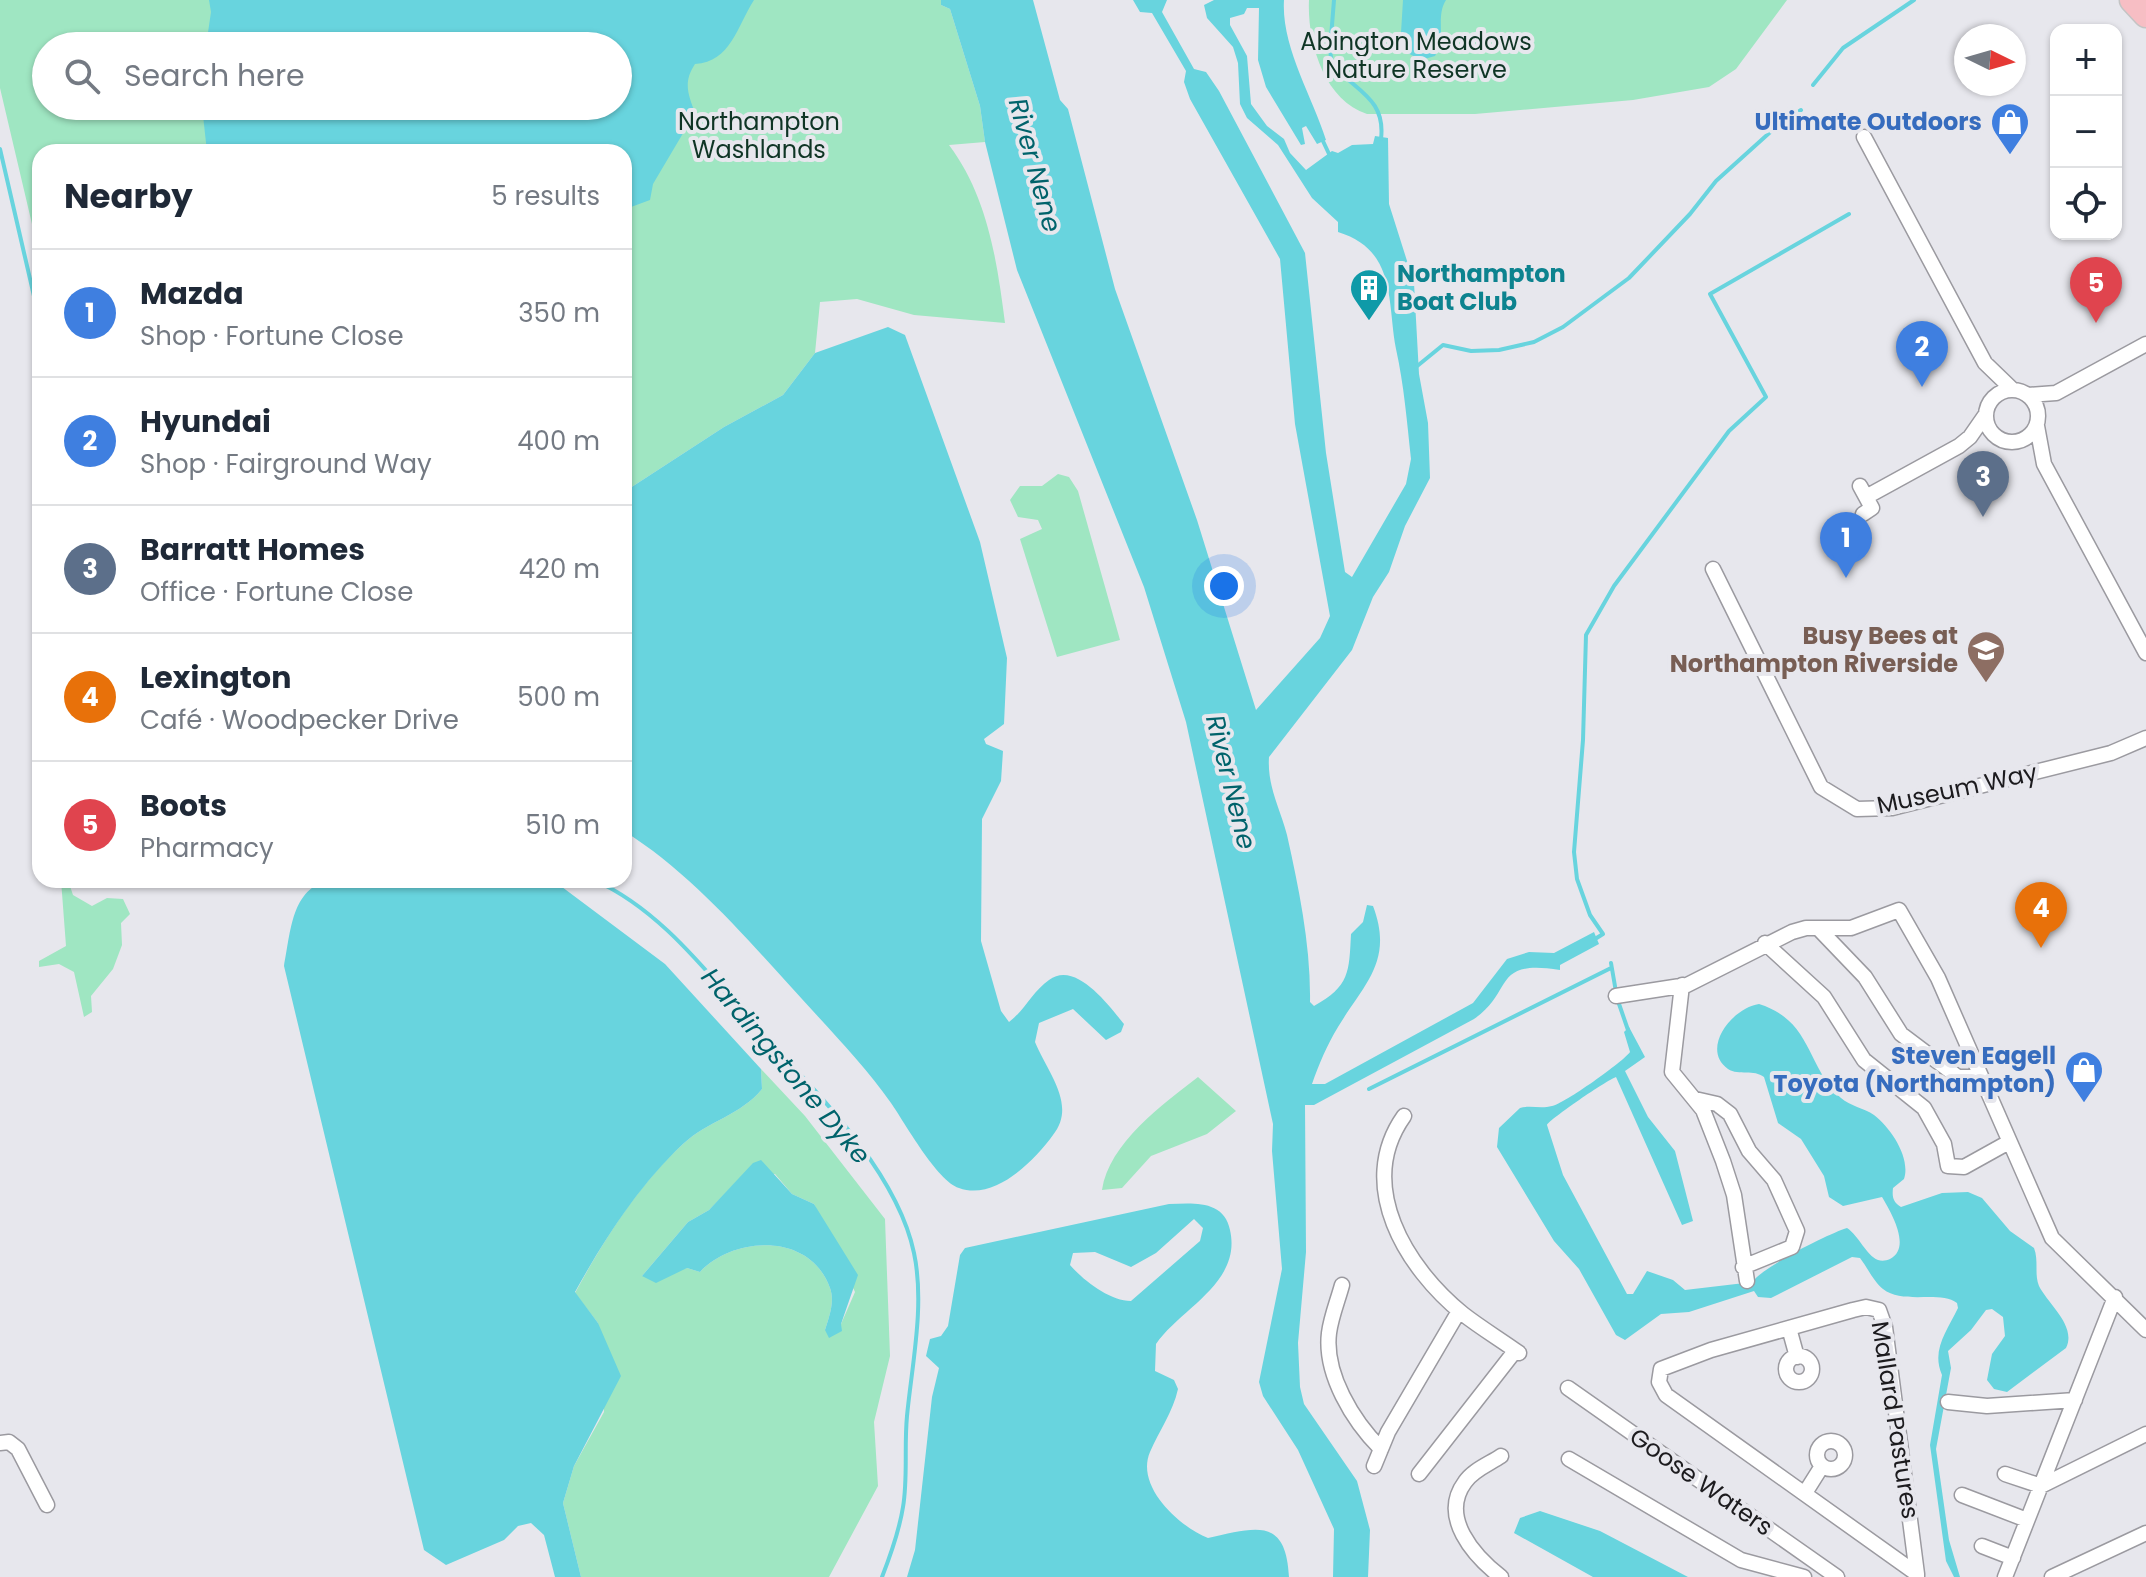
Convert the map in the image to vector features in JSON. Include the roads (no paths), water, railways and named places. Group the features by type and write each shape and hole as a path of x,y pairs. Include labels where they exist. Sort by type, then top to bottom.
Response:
{"highway":[{"path":"2132,0 2146,15"}],"street":[{"path":"1863,514 1872,508 1863,491 1959,446 1970,437 1992,399 1985,363 1864,137"},
{"path":"1959,446 2008,442 2029,436 2056,393 2146,344"},
{"path":"1985,363 2020,392 2038,421 2044,464"},
{"path":"1992,399 2004,391 2056,393"},
{"path":"1986,414 1991,431 2008,442 2029,449 2044,464 2146,653"},
{"name":"Museum Way","path":"1713,569 1821,787 1857,809 1906,804 2111,753 2146,738"},
{"path":"1616,996 1682,985 1792,932 1851,928 1899,910 1938,978 2052,1238 2146,1330"},
{"path":"1818,928 1865,977 1896,1030 1958,1077 1980,1077"},
{"path":"1765,943 1824,997 1864,1060 1924,1108 1944,1144 1948,1166 1957,1169 1964,1167 2009,1142"},
{"path":"1682,985 1672,1072 1708,1119 1734,1195 1745,1274 1792,1247 1797,1231 1774,1180 1749,1151 1730,1114 1717,1104 1695,1099"},
{"path":"1404,1116 1396,1127 1383,1163 1386,1202 1396,1232 1413,1260 1459,1311 1517,1352 1419,1474"},
{"path":"1342,1285 1329,1333 1330,1362 1359,1428 1381,1449"},
{"path":"2005,1577 2115,1297"},
{"name":"Mallard Pastures","path":"1866,1307 1879,1310 1883,1316 1917,1576 1666,1395 1659,1382 1661,1369 1667,1364 1866,1307"},
{"path":"1374,1466 1459,1311"},
{"path":"1789,1328 1797,1357"},
{"name":"Goose Waters","path":"1568,1388 1832,1576"},
{"path":"1948,1402 1987,1406 2075,1400"},
{"path":"2005,1474 2041,1486 2146,1434"},
{"path":"0,1443 9,1442 18,1449 47,1505"},
{"path":"1501,1456 1466,1480 1457,1506 1463,1538 1501,1577"},
{"name":"Goose Waters","path":"1569,1459 1741,1560 1804,1577"},
{"path":"1805,1493 1822,1466"},
{"path":"1962,1495 2027,1520"},
{"path":"2052,1577 2146,1533"},
{"path":"1982,1546 2013,1558"}],"water":[{"path":"209,0 754,0 725,50 707,62 695,64 688,88 695,113 653,184 650,200 632,207 632,144 206,144 204,120 632,120 632,32 208,32"},
{"name":"River Nene","path":"941,0 1033,0 1060,100 1068,109 1115,289 1197,520 1256,710 1320,638 1330,616 1295,424 1280,259 1190,99 1184,82 1186,71 1152,13 1140,12 1133,0 1167,0 1162,12 1194,69 1206,72 1219,91 1305,253 1326,453 1345,572 1352,577 1406,484 1411,459 1386,280 1371,251 1357,240 1338,232 1338,222 1312,198 1278,145 1247,118 1240,104 1238,63 1233,47 1207,18 1204,5 1214,0 1284,0 1284,17 1292,53 1326,140 1317,144 1306,126 1302,128 1305,144 1301,145 1266,87 1258,60 1259,8 1247,8 1244,14 1230,18 1230,25 1247,56 1251,104 1267,126 1284,139 1290,153 1306,170 1332,151 1338,153 1352,145 1373,144 1375,136 1388,138 1389,204 1414,283 1419,374 1428,423 1430,478 1405,526 1389,572 1373,597 1352,650 1269,757 1272,787 1287,835 1300,897 1309,960 1310,1002 1314,1006 1335,992 1345,977 1351,934 1363,922 1367,905 1373,906 1379,925 1380,942 1373,971 1330,1041 1312,1084 1325,1084 1473,1003 1507,959 1529,952 1554,953 1594,932 1599,944 1560,965 1560,970 1538,968 1513,973 1487,1008 1474,1019 1314,1105 1305,1105 1306,1252 1298,1343 1300,1387 1304,1404 1357,1481 1370,1530 1368,1577 1333,1577 1334,1529 1298,1450 1263,1396 1259,1382 1282,1269 1272,1151 1273,1124 1186,722 1144,587 1017,270 985,142 980,106 950,9 941,5"},
{"path":"1403,0 1446,0 1441,13 1440,41 1435,56 1421,60 1400,49"},
{"path":"888,327 905,335 980,542 1007,658 1004,724 984,739 986,744 1003,751 1001,781 982,819 981,941 1001,1011 1009,1022 1049,980 1059,975 1070,976 1091,988 1124,1024 1121,1032 1106,1040 1073,1009 1039,1023 1035,1042 1058,1089 1062,1112 1060,1124 1024,1167 1000,1184 986,1189 973,1191 959,1188 941,1175 891,1103 831,1030 692,884 632,836 632,487 724,427 783,395 815,353"},
{"path":"313,888 563,888 665,964 761,1069 762,1089 754,1098 693,1136 652,1177 610,1233 575,1292 598,1323 621,1376 574,1466 563,1503 581,1577 555,1577 544,1535 531,1523 518,1526 504,1540 446,1565 424,1550 284,966 295,913"},
{"path":"1759,1004 1790,1022 1821,1073 1841,1098 1874,1115 1893,1135 1905,1162 1904,1179 1893,1188 1896,1203 1901,1207 1942,1193 1968,1192 1982,1198 2010,1231 2034,1248 2039,1286 2065,1323 2068,1332 2066,1348 2007,1392 1994,1389 1987,1380 1992,1354 2005,1336 2003,1317 1992,1309 1986,1310 1971,1330 1948,1351 1951,1368 1936,1449 1949,1540 1960,1577 1954,1577 1946,1561 1930,1445 1942,1375 1939,1349 1958,1308 1957,1303 1950,1299 1891,1294 1883,1289 1860,1258 1852,1257 1771,1298 1758,1297 1754,1291 1689,1312 1661,1314 1625,1340 1616,1335 1579,1269 1554,1241 1497,1147 1499,1128 1520,1108 1548,1107 1559,1103 1625,1057 1630,1052 1624,1032 1629,1027 1645,1057 1625,1071 1648,1117 1675,1151 1693,1221 1682,1225 1616,1077 1547,1125 1563,1175 1627,1294 1633,1294 1647,1271 1673,1280 1685,1290 1753,1282 1781,1260 1847,1228 1874,1258 1881,1261 1890,1259 1896,1254 1900,1239 1882,1197 1843,1206 1829,1197 1824,1176 1801,1139 1778,1123 1764,1077 1756,1073 1732,1071 1720,1061 1717,1051 1723,1030 1739,1013"},
{"path":"761,1160 792,1194 814,1204 858,1275 841,1324 842,1331 829,1338 825,1330 832,1304 830,1288 820,1270 806,1257 789,1249 751,1246 732,1251 700,1272 687,1268 656,1283 642,1276 688,1222 709,1210 753,1163"},
{"path":"1169,1204 1207,1205 1221,1213 1230,1230 1231,1249 1227,1265 1207,1293 1156,1344 1155,1371 1174,1380 1178,1389 1150,1452 1147,1465 1149,1479 1154,1492 1173,1515 1208,1538 1253,1530 1274,1535 1287,1557 1289,1577 907,1577 915,1550 932,1397 939,1368 926,1356 930,1339 941,1336 948,1326 960,1255 965,1248","holes":["1194,1219 1203,1228 1200,1241 1131,1301 1115,1298 1098,1289 1070,1265 1073,1253 1095,1252 1131,1267 1156,1253"]},
{"path":"1540,1511 1600,1531 1688,1577 1593,1577 1514,1533 1520,1518"}],"waterway":[{"path":"1334,0 1330,50 1332,64 1374,104 1379,114 1381,139"},
{"path":"1813,85 1843,48 1914,0"},
{"path":"1416,367 1443,345 1471,351 1499,350 1534,342 1563,327 1629,278 1690,214 1716,181 1777,126 1801,110"},
{"path":"1322,139 1330,156"},
{"name":"Hardingstone Dyke","path":"0,149 32,287"},
{"path":"1595,939 1603,934 1590,915 1577,879 1574,852 1583,740 1586,635 1614,586 1729,431 1766,397 1710,294 1849,214"},
{"name":"Hardingstone Dyke","path":"609,888 638,906 677,940 821,1097 869,1157 904,1221 914,1253 918,1314 907,1416 903,1507 882,1577"},
{"path":"1611,963 1616,992"},
{"path":"1369,1089 1611,968"},
{"path":"1618,1001 1628,1030"}],"place":[{"name":"Ultimate Outdoors","path":"2010,156"},
{"name":"Northampton Boat Club","path":"1369,322"},
{"name":"Boots","path":"2096,323"},
{"name":"Hyundai","path":"1922,387"},
{"name":"Barratt Homes","path":"1983,517"},
{"name":"Mazda","path":"1846,578"},
{"name":"Busy Bees at Northampton Riverside","path":"1986,684"},
{"name":"Lexington","path":"2041,948"},
{"name":"Steven Eagell Toyota (Northampton)","path":"2084,1104"}],"park label":[{"name":"Abington Meadows Nature Reserve","path":"1416,56"},
{"name":"Northampton Washlands","path":"759,136"}]}
